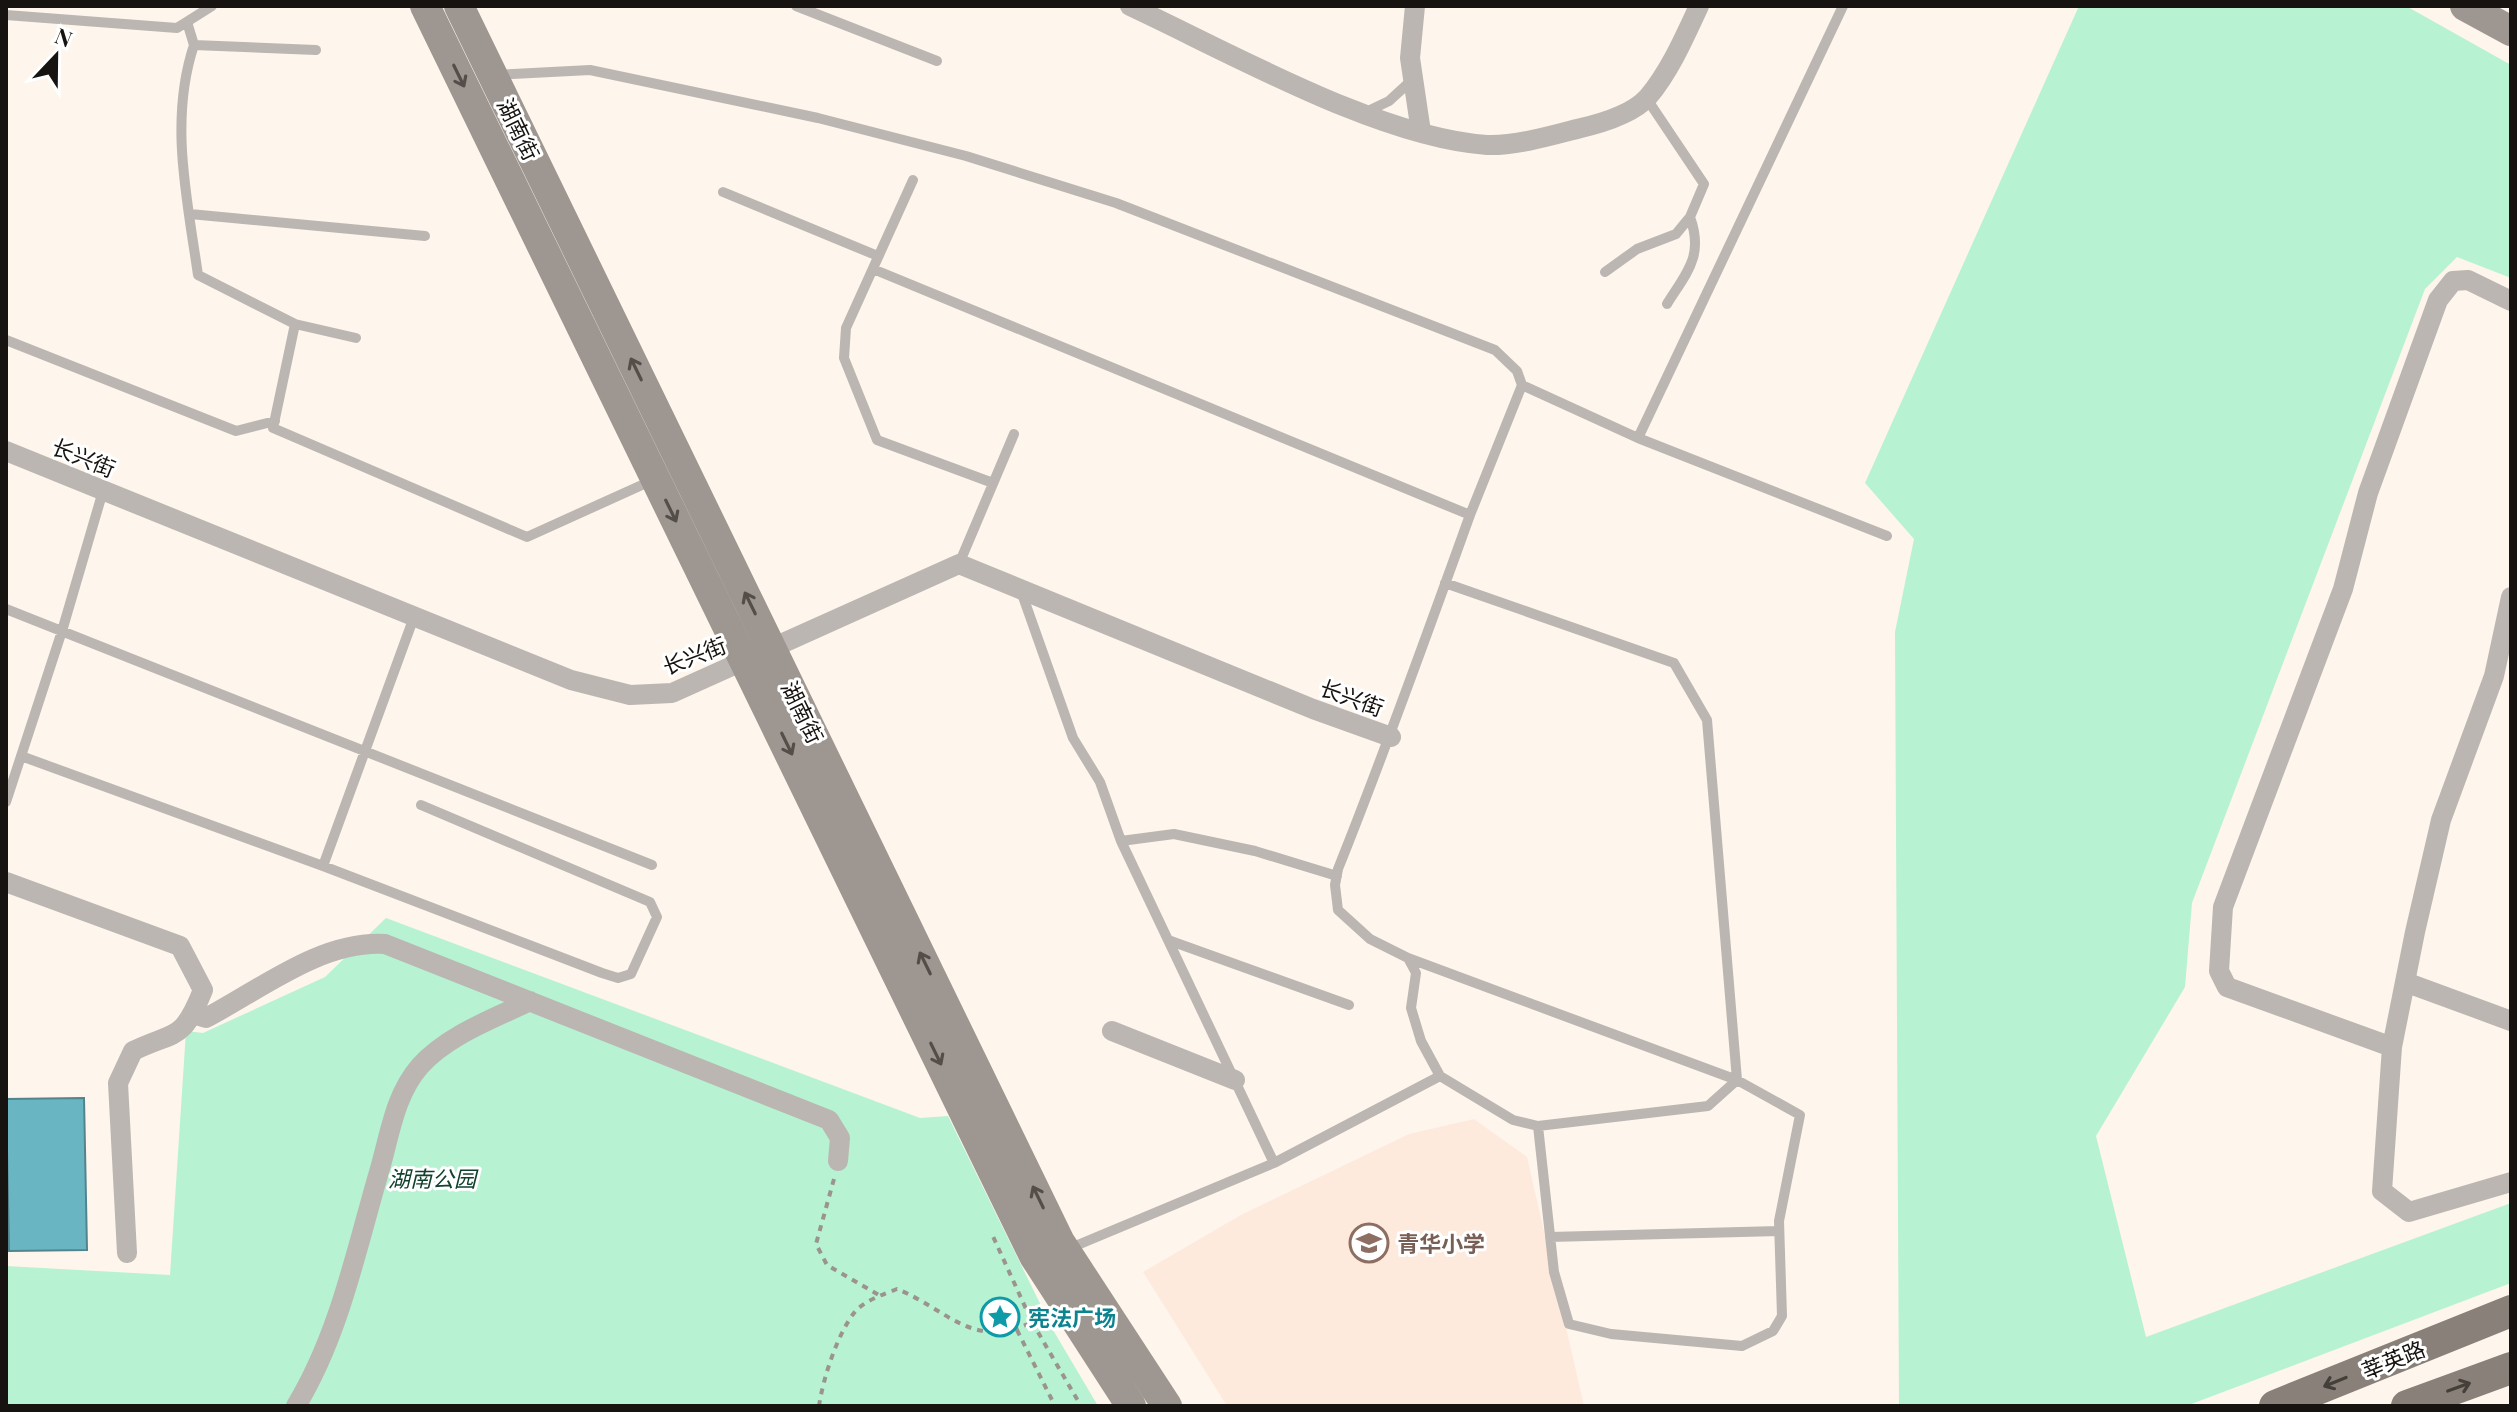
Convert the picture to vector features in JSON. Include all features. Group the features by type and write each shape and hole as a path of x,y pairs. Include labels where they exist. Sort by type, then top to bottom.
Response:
{"main road":[{"name":"湖南街","path":"425,6 655,479 759,654 1065,1250 1167,1406"},
{"name":"湖南街","path":"459,6 1034,1256 1131,1406"},
{"path":"2465,6 2511,31"},
{"name":"莘英路","path":"2275,1406 2511,1311"},
{"path":"2407,1406 2511,1368"}],"street":[{"path":"1130,6 1365,113 1421,132 1488,145 1549,136 1602,123 1647,99 1681,44 1699,6"},
{"path":"1415,6 1410,58 1421,132"},
{"path":"2392,1047 2227,987 2219,971 2223,907 2343,589 2368,493 2438,300 2453,281 2468,280 2511,301"},
{"name":"长兴街","path":"6,451 571,680 630,695 672,693 959,564 1313,709 1391,737"},
{"path":"2511,597 2494,676 2441,820 2405,982 2392,1047 2382,1191 2409,1212 2511,1182"},
{"path":"6,882 180,946 203,990 193,1014 174,1037 133,1051 118,1083 127,1253"},
{"path":"193,1014 206,1018 320,957 359,942 385,944 829,1120 840,1138 838,1161"},
{"path":"2405,982 2511,1021"},
{"path":"296,1406 316,1373 343,1299 397,1103 421,1065 457,1037 530,1001"},
{"path":"1112,1031 1235,1080"}],"lane":[{"path":"6,15 177,28 212,6"},
{"path":"796,6 937,61"},
{"path":"1638,438 1843,6"},
{"path":"187,22 194,45 183,76 180,127 198,275 295,324 356,338"},
{"path":"194,45 316,50"},
{"path":"492,75 590,70 818,118 966,156 1116,203 1495,350 1517,371 1522,385 1470,515 1391,737 1337,876 1338,910 1370,939 1408,958 1737,1080 1800,1115 1779,1231 1782,1316 1773,1331 1742,1346 1611,1334 1569,1324 1554,1272 1538,1126"},
{"path":"1365,113 1389,101 1413,79"},
{"path":"1605,272 1637,249 1676,234 1690,217 1704,184 1647,99"},
{"path":"913,180 846,328 844,358 877,440 993,483"},
{"path":"723,192 878,256"},
{"path":"190,214 425,236"},
{"path":"1667,304 1694,261 1697,237 1690,217"},
{"path":"873,269 1470,515"},
{"path":"295,324 273,428 527,537 655,479"},
{"path":"6,340 236,431 275,421"},
{"path":"1522,385 1638,438 1887,536"},
{"path":"959,564 1014,434"},
{"path":"6,802 62,631 103,491"},
{"path":"1445,583 1674,663 1707,720 1737,1080"},
{"path":"1021,590 1073,738 1100,782 1121,841 1274,1163"},
{"path":"6,609 652,865"},
{"path":"323,866 414,617"},
{"path":"21,756 323,866 602,973 618,978 631,974 657,917 650,902 421,805"},
{"path":"1121,841 1174,834 1255,851 1337,876"},
{"path":"1168,940 1349,1005"},
{"path":"1408,958 1416,973 1411,1008 1421,1041 1440,1076 1513,1120 1538,1126 1708,1106 1737,1080"},
{"path":"1065,1250 1274,1163 1440,1076"},
{"path":"1550,1237 1779,1231"}],"path":[{"path":"838,1161 816,1244 827,1265 880,1296"},
{"path":"987,1223 1032,1322 1081,1406"},
{"path":"819,1406 823,1378 855,1312 897,1289 920,1298 944,1318 983,1333 1017,1330 1032,1322"},
{"path":"1017,1330 1055,1406"}],"shaded area":[{"name":"青华小学","path":"1474,1119 1527,1157 1584,1406 1227,1406 1143,1272 1241,1215 1409,1134"}],"green space":[{"path":"2079,6 2406,6 2511,65 2511,278 2457,257 2425,289 2192,903 2185,987 2096,1136 2146,1337 2511,1203 2511,1283 2186,1406 1899,1406 1895,632 1914,539 1865,483"},
{"name":"湖南公园","path":"386,918 920,1118 948,1116 1053,1330 1098,1406 6,1406 6,1266 170,1275 186,1031 203,1033 325,977"}],"water":[{"path":"84,1098 87,1250 9,1251 6,1099"}],"place":[{"name":"青华小学","path":"1369,1243"},
{"name":"宪法广场","path":"1000,1317"}]}
